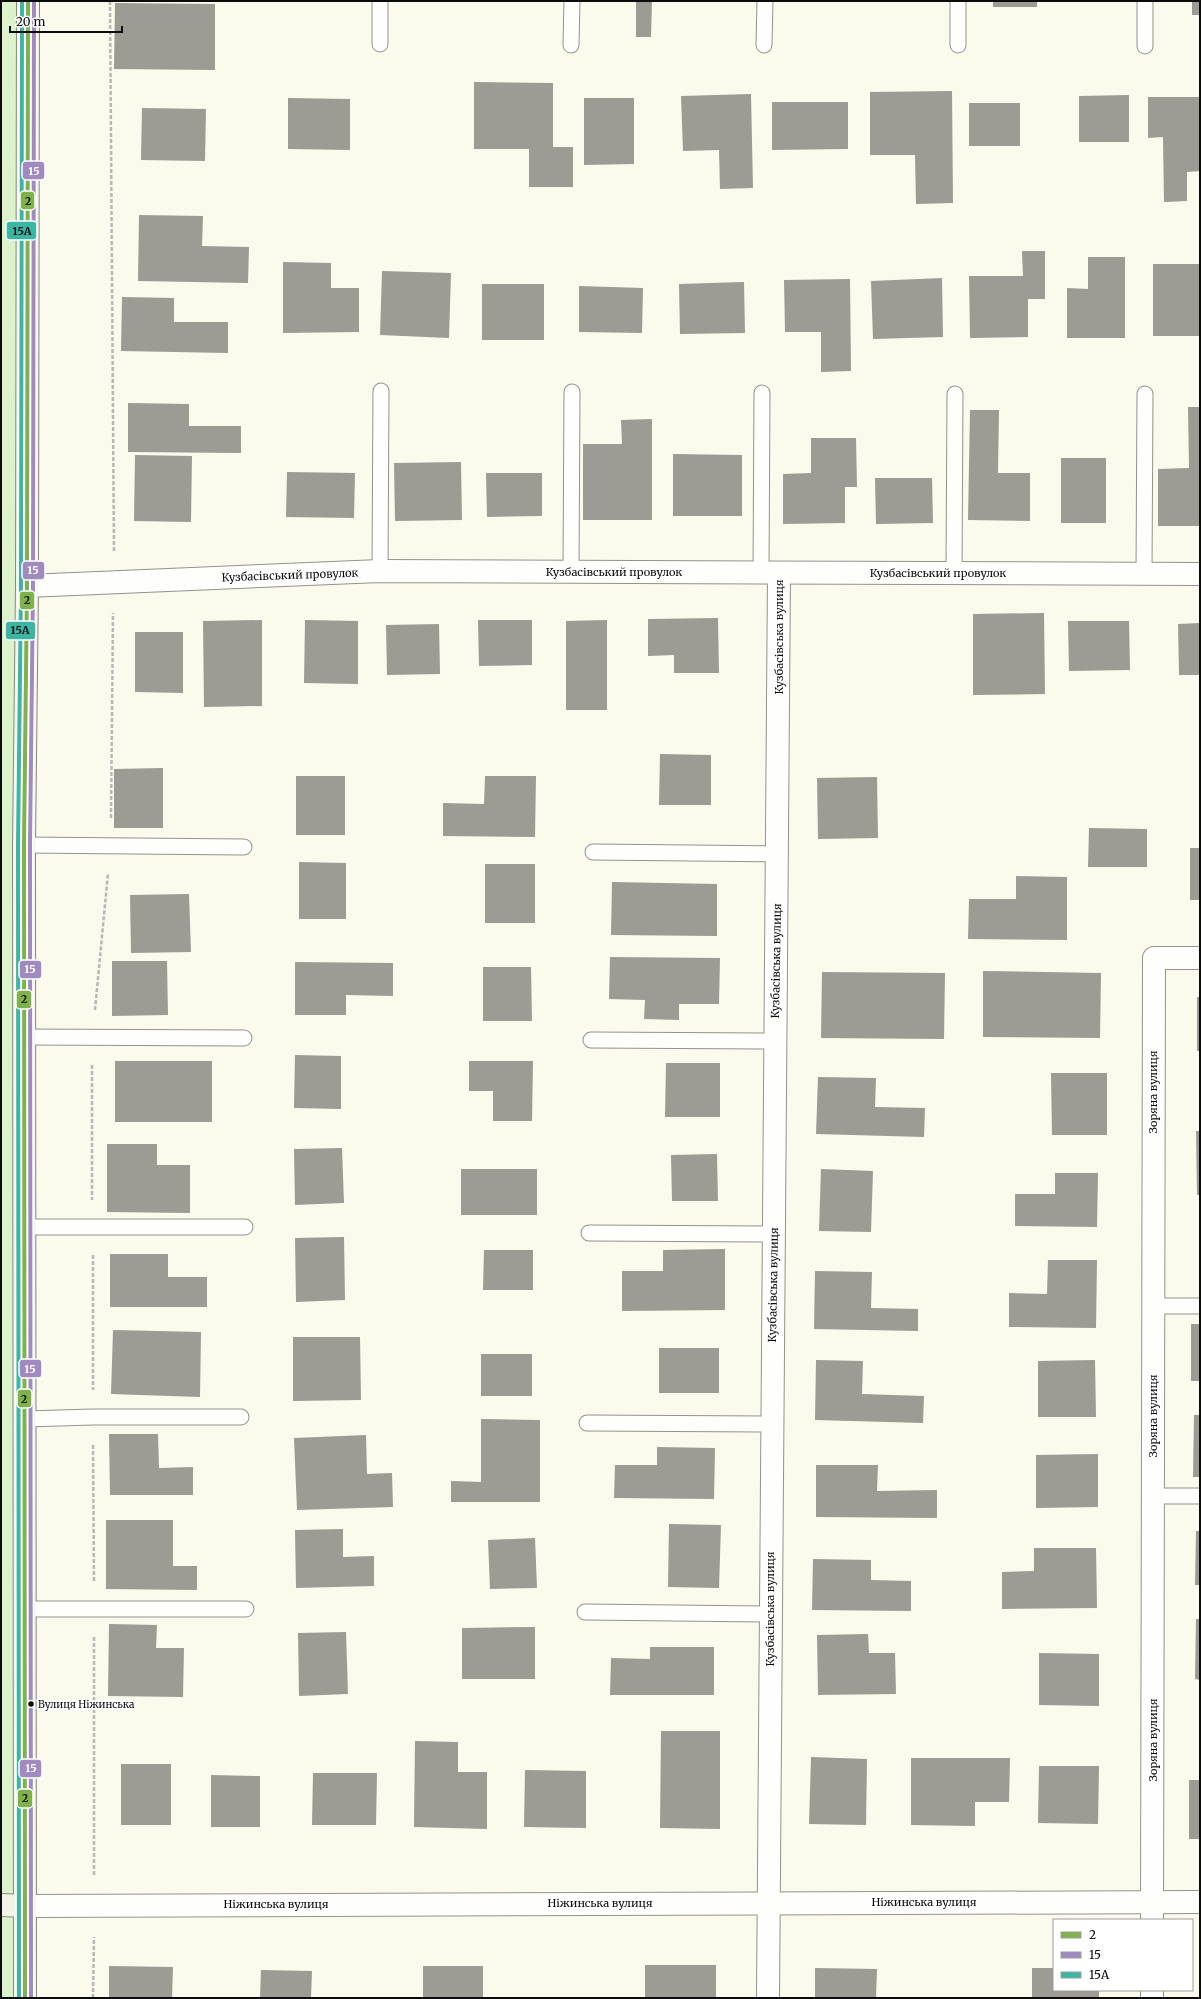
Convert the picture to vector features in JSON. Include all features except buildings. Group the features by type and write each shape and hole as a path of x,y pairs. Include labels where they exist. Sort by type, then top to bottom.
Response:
{"main road":[{"path":"25,1998 24,845 28,586 28,1"},
{"name":"Ніжинська вулиця","path":"1,1905 25,1906"}],"street":[{"name":"Кузбасівський провулок","path":"28,586 380,572 1200,574"},
{"name":"Кузбасівська вулиця","path":"768,1998 777,854 770,573"},
{"name":"Зоряна вулиця","path":"1152,1911 1154,958 1200,958"},
{"name":"Ніжинська вулиця","path":"25,1906 768,1902 1152,1911 1200,1902"}],"lane":[{"path":"380,1 380,44"},
{"path":"571,45 572,1"},
{"path":"764,45 765,1"},
{"path":"958,1 958,45"},
{"path":"1145,1 1145,46"},
{"path":"380,572 381,392"},
{"path":"571,572 572,392"},
{"path":"762,393 770,573"},
{"path":"954,574 955,394"},
{"path":"1144,574 1145,394"},
{"path":"24,845 111,847 244,847"},
{"path":"593,852 777,854"},
{"path":"24,1037 244,1038"},
{"path":"591,1040 775,1041"},
{"path":"24,1227 245,1227"},
{"path":"590,1233 774,1234"},
{"path":"1153,1306 1200,1306"},
{"path":"25,1419 93,1417 241,1417"},
{"path":"587,1422 772,1424"},
{"path":"1153,1496 1200,1496"},
{"path":"25,1609 246,1609"},
{"path":"585,1612 770,1614"}],"path":[{"path":"93,1998 94,1609 92,1038 111,847 114,582 110,1"}],"green space":[{"path":"1,1 29,1 25,1998 1,1998"}],"transit line":[{"name":"15А","path":"19,1998 18,845 21,586 22,1"},
{"name":"2","path":"25,1998 24,845 27,586 28,1"},
{"name":"15","path":"31,1998 30,845 33,586 34,1"}],"place":[{"name":"Вулиця Ніжинська","path":"31,1704"}]}
